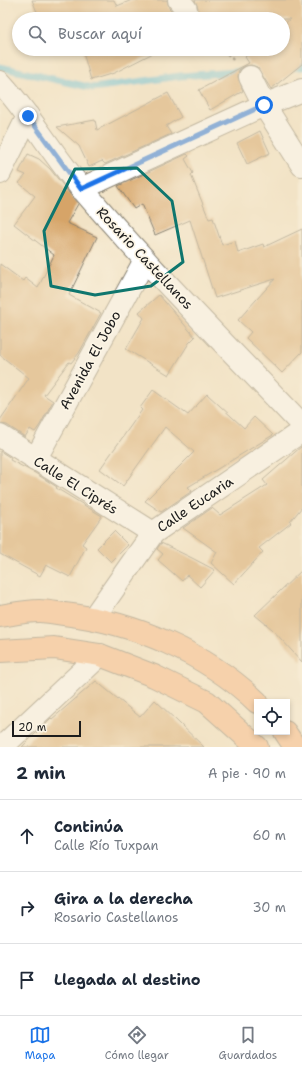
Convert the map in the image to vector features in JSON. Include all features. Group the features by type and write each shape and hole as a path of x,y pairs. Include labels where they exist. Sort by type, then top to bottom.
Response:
{"main road":[{"path":"0,616 40,611 94,617 141,633 192,654 238,684 254,699"},
{"path":"0,651 54,648 100,655 154,676 207,702 252,745"},
{"path":"287,735 295,747"}],"street":[{"path":"250,76 264,105 302,165"},
{"name":"Rosario Castellanos","path":"3,85 28,116 81,189 145,260 302,425"},
{"path":"81,189 264,105 302,90"},
{"path":"0,173 28,116"},
{"name":"Avenida El Jobo","path":"35,460 145,260"},
{"name":"Calle Eucaria","path":"94,617 153,533 302,431"},
{"name":"Calle El Ciprés","path":"0,436 35,460 153,533"},
{"path":"2,747 100,655"}],"highlighted area":[{"path":"137,168 172,201 183,262 151,286 95,295 51,286 44,231 75,169"}],"building":[{"path":"32,0 114,0 117,6 132,0 167,0 169,8 173,12 37,12"},
{"path":"195,0 302,0 302,64 271,89 257,67 251,65 245,66 239,70 238,77 243,91 210,110 199,90 249,63 245,57 246,56 290,56 290,12 197,12 198,8"},
{"path":"84,56 147,56 114,73 91,80"},
{"path":"168,93 181,117 166,126 171,134 105,164 102,161 89,167 79,146 57,127 95,120 97,130"},
{"path":"260,131 270,153 247,164 237,143"},
{"path":"28,154 39,159 50,169 78,204 67,223 97,237 69,295 101,313 79,353 71,363 69,362 44,395 53,401 40,425 35,432 30,429 25,437 7,425 0,424 0,420 29,378 0,355 0,264 23,281 25,278 38,288 54,255 14,224 35,196 19,183 26,175 19,172"},
{"path":"187,154 189,156 185,159 193,173 191,175 209,219 213,218 222,245 235,241 238,253 263,244 264,247 302,229 302,352 282,373 246,338 251,332 238,320 275,279 215,298 190,220 155,235 142,204 134,209 118,186"},
{"path":"159,295 195,337 189,343 169,375 126,349 144,318 139,312"},
{"path":"153,390 188,415 207,394 244,428 254,417 273,435 188,487 192,491 161,512 145,501 194,452 165,427 123,486 100,469 142,410 140,408"},
{"path":"302,446 302,507 290,522 291,523 259,548 263,552 234,584 211,563 217,552 183,528 212,508 220,515 267,485 263,480"},
{"path":"0,451 11,458 10,460 35,473 57,487 56,488 102,516 82,544 86,547 70,577 46,565 40,576 0,554"},
{"path":"114,531 128,545 111,562 97,548"},
{"path":"161,543 215,570 200,587 187,575 182,581 158,560 163,554 157,549"},
{"path":"302,570 302,662 272,629 255,615"},
{"path":"96,681 140,717 155,700 204,747 22,747 51,718 52,719"}],"waterway":[{"path":"0,67 93,88 180,76 250,71"},
{"path":"288,68 302,67"}],"route":[{"path":"28,116 81,189 264,105"}]}
